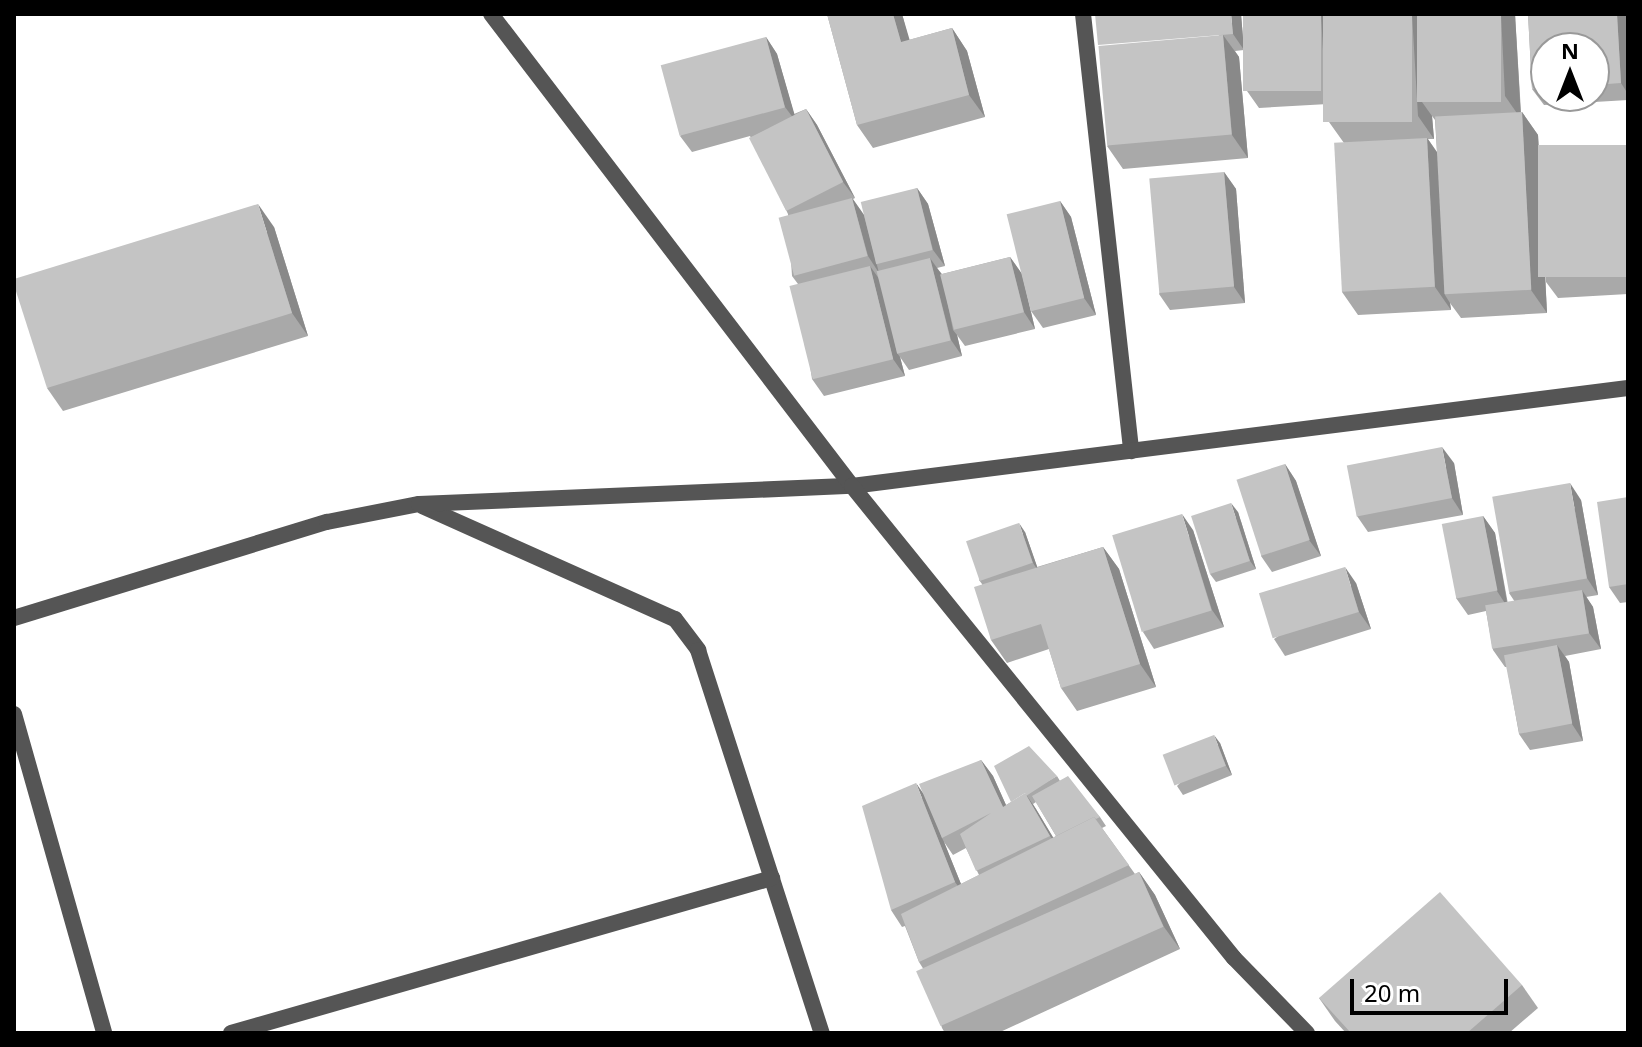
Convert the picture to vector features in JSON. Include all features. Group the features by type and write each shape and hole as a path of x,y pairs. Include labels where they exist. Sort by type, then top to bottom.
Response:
{"street":[{"path":"491,14 852,486 1234,958 1307,1033"},
{"path":"1083,14 1131,451"},
{"path":"14,618 327,522 419,504 852,486 1628,388"},
{"path":"419,504 675,619 698,650 822,1033"},
{"path":"14,714 104,1033"},
{"path":"231,1033 772,878"}],"building":[{"path":"827,14 893,14 901,42 952,28 969,95 857,125"},
{"path":"1095,14 1231,14 1233,34 1098,45"},
{"path":"1243,14 1321,14 1321,91 1243,91"},
{"path":"1323,14 1412,14 1412,122 1323,122"},
{"path":"1417,14 1501,14 1501,102 1417,102"},
{"path":"1528,14 1617,14 1621,83 1610,84 1610,32 1530,32 1530,52"},
{"path":"1223,35 1232,135 1107,146 1098,46"},
{"path":"766,37 785,108 680,136 661,65"},
{"path":"806,109 843,182 786,211 749,138"},
{"path":"1522,112 1531,290 1444,294 1435,117"},
{"path":"1427,138 1435,287 1342,292 1334,143"},
{"path":"1538,145 1628,145 1628,277 1538,277"},
{"path":"1224,172 1234,287 1159,293 1149,179"},
{"path":"917,188 932,250 876,264 861,202"},
{"path":"852,198 868,256 794,276 779,218"},
{"path":"1060,201 1084,298 1031,311 1007,214"},
{"path":"258,204 292,313 47,388 14,279"},
{"path":"1010,257 1024,312 954,330 940,274"},
{"path":"930,258 951,340 897,354 877,271"},
{"path":"870,266 893,359 813,379 789,286"},
{"path":"1442,447 1452,498 1357,517 1347,466"},
{"path":"1285,464 1310,540 1261,556 1236,480"},
{"path":"1570,483 1587,579 1509,592 1492,497"},
{"path":"1628,497 1628,584 1609,587 1597,502"},
{"path":"1231,503 1250,561 1210,574 1191,516"},
{"path":"1182,514 1212,611 1142,632 1112,535"},
{"path":"1483,516 1498,591 1456,599 1442,524"},
{"path":"1019,523 1033,563 980,581 966,541"},
{"path":"1103,547 1140,664 1061,688 1041,624 991,640 974,587"},
{"path":"1345,567 1359,612 1273,638 1259,593"},
{"path":"1582,590 1589,633 1492,649 1485,605"},
{"path":"1557,645 1572,724 1519,734 1504,655"},
{"path":"1214,735 1226,766 1174,786 1163,755"},
{"path":"1029,746 1057,776 1011,802 994,766"},
{"path":"981,760 1003,807 1025,793 1050,836 976,871 960,834 991,813 942,838 919,784"},
{"path":"1068,776 1100,817 1056,836 1032,796"},
{"path":"916,783 955,882 891,910 862,806"},
{"path":"1094,817 1129,865 919,962 901,914"},
{"path":"1139,872 1163,927 940,1026 916,971"},
{"path":"1440,892 1522,985 1467,1033 1351,1033 1319,998"}]}
